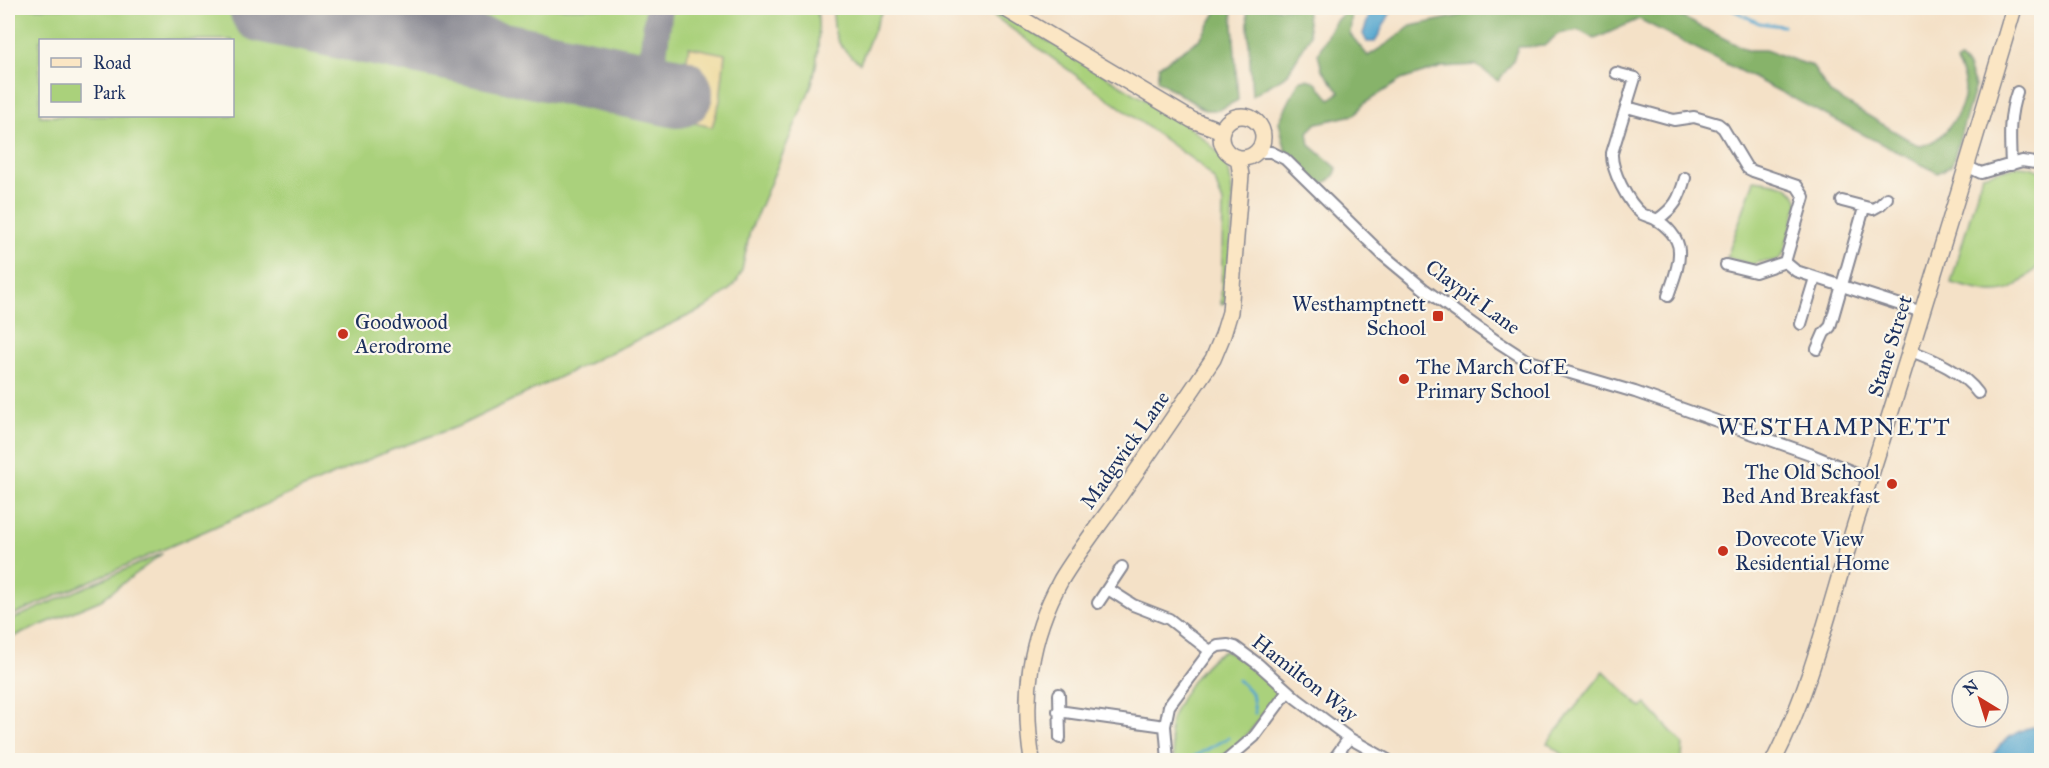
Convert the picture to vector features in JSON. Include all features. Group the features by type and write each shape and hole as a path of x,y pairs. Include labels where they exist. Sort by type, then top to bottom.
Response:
{"street":[{"path":"1004,8 1192,120 1222,131"},
{"name":"Stane Street","path":"1774,760 1796,715 1815,663 1839,576 1911,351 2014,8"},
{"path":"1616,73 1635,78 1612,153 1612,162 1630,200 1643,214 1657,220 1674,236 1680,250 1679,262 1668,296"},
{"path":"2011,165 2009,126 2011,109 2017,92"},
{"path":"1627,107 1674,120 1695,117 1718,124 1723,128 1747,168 1797,186 1804,197 1785,262"},
{"path":"1238,117 1245,117 1254,120 1260,127 1263,141 1257,152 1246,158 1238,158 1224,148 1222,131 1226,124 1238,117"},
{"name":"Claypit Lane","path":"1257,152 1272,152 1285,159 1383,255 1424,288 1526,360 1635,392 1810,454 1870,479"},
{"name":"Madgwick Lane","path":"1032,760 1027,730 1027,685 1041,622 1050,602 1076,557 1213,359 1224,335 1230,312 1241,174 1238,158"},
{"path":"1966,166 1981,173 2022,161 2042,164"},
{"path":"1657,220 1672,209 1680,198 1684,178"},
{"path":"1842,201 1873,209 1887,198"},
{"path":"1817,349 1824,333 1830,327 1864,208"},
{"path":"1725,265 1755,273 1785,262"},
{"path":"1785,262 1796,271 1815,278 1922,312"},
{"path":"1801,324 1815,278"},
{"path":"1911,351 1937,361 1972,384 1978,393"},
{"path":"1098,603 1122,567"},
{"path":"1108,589 1133,605 1169,619 1210,651 1169,705 1165,726 1168,760"},
{"name":"Hamilton Way","path":"1210,651 1218,646 1235,647 1349,738 1388,760"},
{"path":"1227,760 1254,737 1288,691"},
{"path":"1059,694 1060,738"},
{"path":"1058,711 1165,726"},
{"path":"1333,760 1349,738"}],"green space":[{"name":"Goodwood Aerodrome","path":"8,8 817,8 818,48 811,87 750,231 742,270 737,281 729,290 705,308 459,426 386,452 8,617"},
{"path":"833,8 883,8 860,63 841,46 835,34"},
{"path":"983,8 993,8 1182,122 1220,155 1229,172 1232,188 1225,303 1221,304 1223,203 1215,181 1200,165"},
{"path":"1219,8 1232,8 1238,100 1219,110 1205,110 1157,80 1159,66 1200,39"},
{"path":"1247,8 1306,8 1310,36 1287,75 1252,96"},
{"path":"1473,8 1664,8 1747,50 1765,50 1812,66 1830,93 1919,146 1928,144 1944,133 1961,107 1965,89 1956,62 1960,59 1968,67 1975,86 1951,166 1938,173 1639,19 1595,39 1578,30 1558,34 1544,46 1518,47 1512,63 1498,81 1476,65 1442,67 1401,80 1365,103 1354,115 1317,123 1308,132 1310,145 1337,168 1333,177 1322,184 1319,185 1286,152 1279,122 1299,81 1309,79 1313,81 1330,99 1340,92 1322,70 1318,54 1331,28 1345,12 1352,9 1350,34 1368,56 1411,26 1459,16"},
{"path":"2018,166 2041,171 2041,264 2016,286 2001,292 1985,291 1951,283 1982,175"},
{"path":"1754,180 1775,183 1788,188 1796,197 1798,204 1783,255 1777,261 1759,262 1752,265 1727,257"},
{"path":"163,553 101,600 8,639 8,621"},
{"path":"1225,651 1247,662 1280,692 1249,733 1230,751 1209,760 1175,760 1170,727 1176,707 1200,672 1217,655"},
{"path":"1604,671 1641,708 1646,704 1683,744 1682,757 1679,760 1571,760 1547,743"}],"sand":[{"path":"689,47 725,54 720,101 712,127 676,119"}],"water":[{"path":"1381,8 1393,8 1375,42 1367,42 1363,34 1369,16"},
{"path":"2041,726 2041,760 1990,760 2004,741 2011,736 2025,729"}],"waterway":[{"path":"1729,8 1759,23 1783,26"},
{"path":"1238,680 1252,693 1255,713"},
{"path":"1188,760 1228,738"}],"taxiway":[{"path":"649,87 659,8"}],"runway":[{"path":"264,8 678,93"}],"place":[{"name":"Westhamptnett School","path":"1438,316"},
{"name":"Goodwood Aerodrome","path":"343,334"},
{"name":"The March CofE Primary School","path":"1404,379"},
{"name":"The Old School Bed And Breakfast","path":"1892,484"},
{"name":"Dovecote View Residential Home","path":"1723,551"}],"district":[{"name":"WESTHAMPNETT","path":"1834,427"}]}
